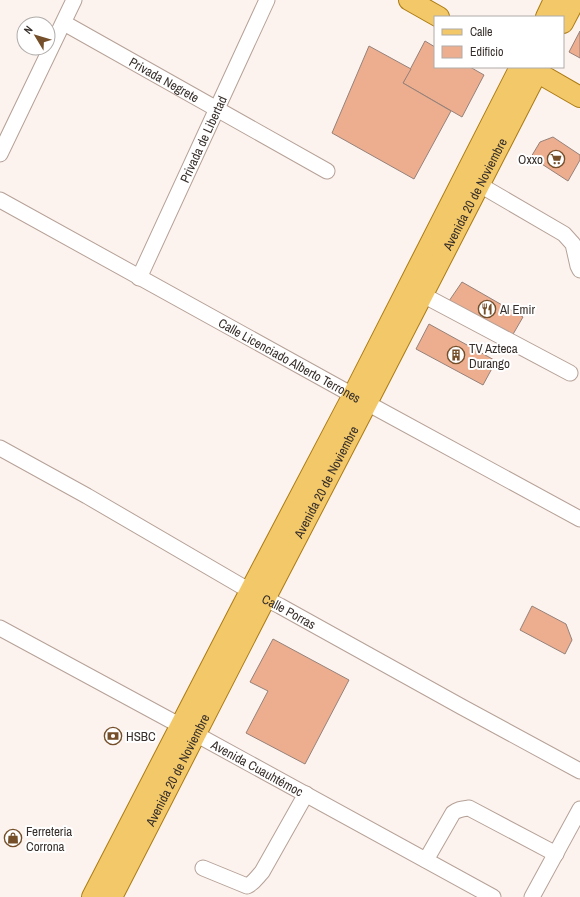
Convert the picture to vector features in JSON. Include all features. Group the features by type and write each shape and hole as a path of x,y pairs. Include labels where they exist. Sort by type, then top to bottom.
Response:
{"main road":[{"path":"409,0 437,16"},
{"path":"546,16 554,0"},
{"path":"564,21 575,0"},
{"path":"531,68 580,97"},
{"name":"Avenida 20 de Noviembre","path":"360,399 423,295 480,185 531,68"},
{"name":"Avenida 20 de Noviembre","path":"112,897 188,730 531,68"},
{"name":"Avenida 20 de Noviembre","path":"92,897 188,730"}],"street":[{"path":"0,154 74,0"},
{"name":"Privada de Libertad","path":"139,278 267,0"},
{"name":"Privada Negrete","path":"64,23 327,171"},
{"path":"480,185 564,234 573,244 580,270"},
{"name":"Calle Licenciado Alberto Terrones","path":"0,200 139,278 580,519"},
{"path":"423,295 570,373"},
{"name":"Calle Porras","path":"0,448 88,496 257,595 280,606 580,771"},
{"name":"Avenida Cuauhtémoc","path":"0,628 493,897"},
{"path":"203,868 247,886 253,882 262,872 306,794"},
{"path":"426,860 453,813 462,808 469,808 556,854"},
{"path":"532,897 580,809"}],"building":[{"path":"580,31 580,58 569,52"},
{"path":"425,41 434,46 434,68 472,68 484,75 462,117 403,83"},
{"path":"369,46 411,69 403,83 451,111 414,179 332,133"},
{"name":"Oxxo","path":"553,137 580,155 580,160 568,181 531,157 540,142"},
{"name":"Al Emir","path":"462,282 523,317 512,336 449,301"},
{"name":"TV Azteca Durango","path":"429,324 496,361 483,385 416,349"},
{"path":"532,606 566,624 572,640 565,654 520,630"},
{"path":"273,639 349,680 305,764 246,733 268,691 250,682"}],"place":[{"name":"Oxxo","path":"556,159"},
{"name":"Al Emir","path":"487,309"},
{"name":"TV Azteca Durango","path":"456,355"},
{"name":"HSBC","path":"113,736"},
{"name":"Ferreteria Corrona","path":"13,838"}]}
